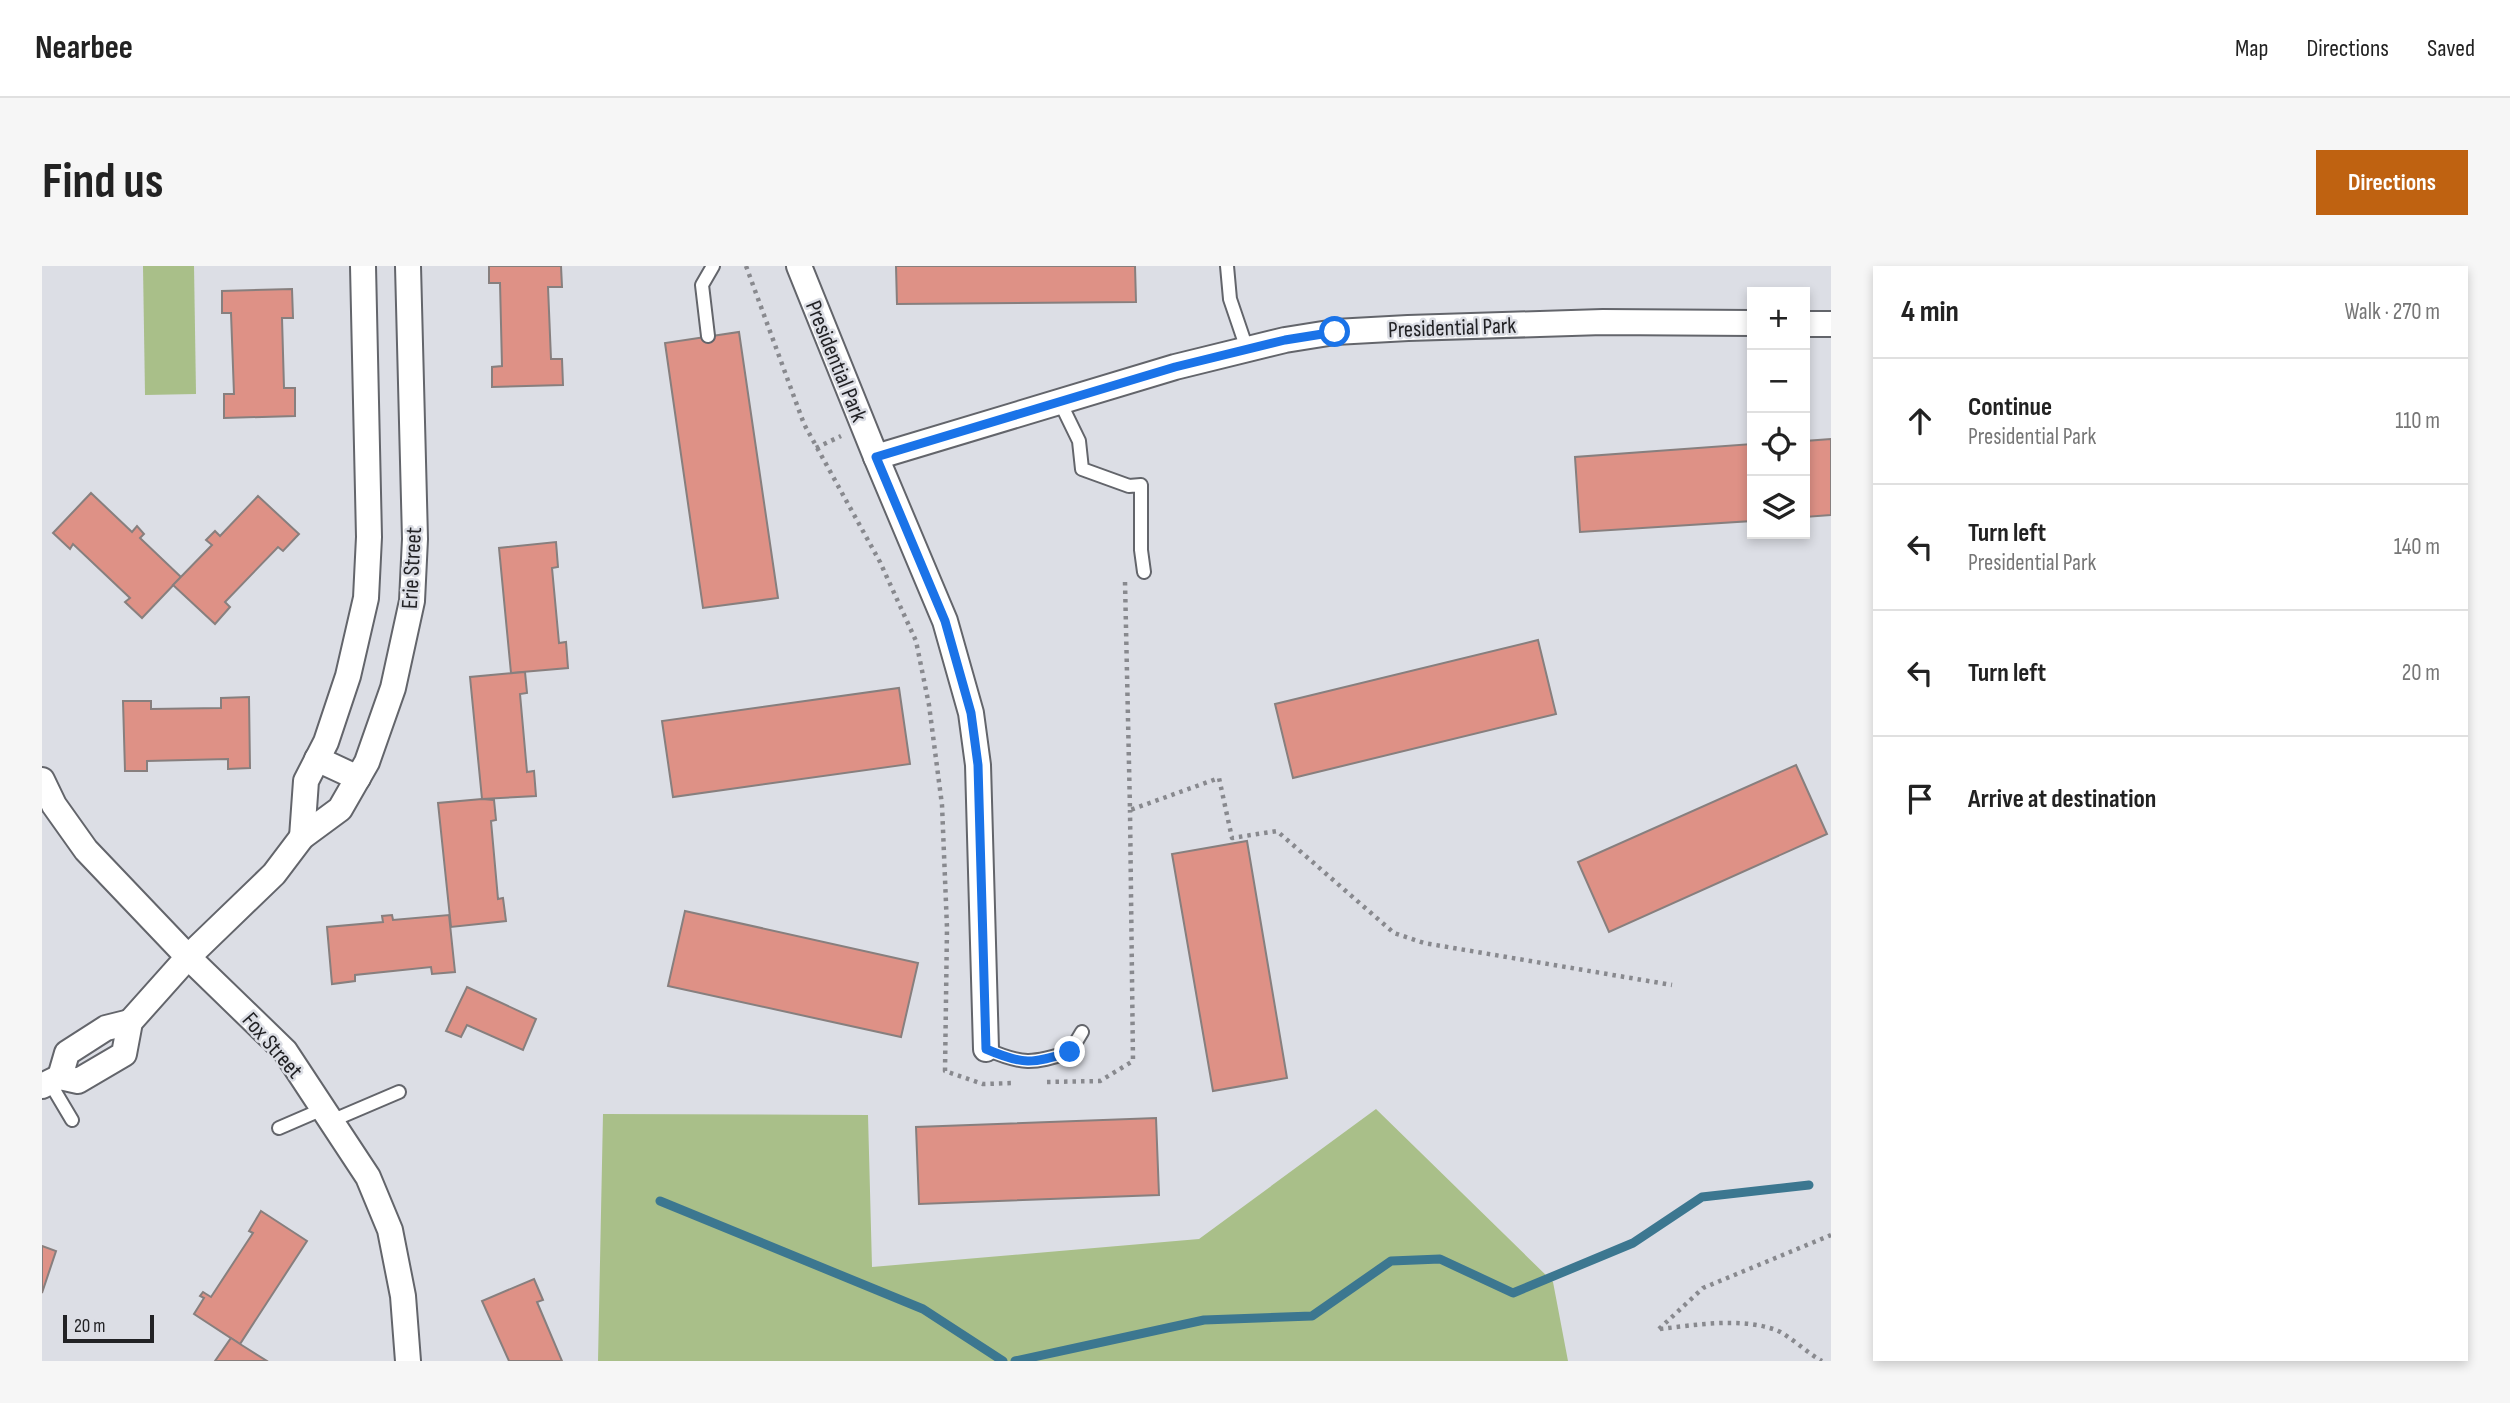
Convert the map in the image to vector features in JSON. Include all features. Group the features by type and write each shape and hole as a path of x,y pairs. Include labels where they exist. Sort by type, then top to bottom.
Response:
{"street":[{"name":"Erie Street","path":"302,837 306,781 326,742 348,676 366,598 369,537 363,266"},
{"name":"Erie Street","path":"51,1082 67,1053 106,1028 130,1022 188,957 274,874 302,837 340,810 367,762 393,688 412,601 415,539 408,266"},
{"name":"Presidential Park","path":"799,266 945,621 971,713 978,765 986,1049"},
{"name":"Presidential Park","path":"876,457 1175,367 1247,349 1335,332 1603,322 1747,323"},
{"path":"1810,324 1831,324"},
{"path":"317,758 358,778"},
{"name":"Fox Street","path":"42,780 54,805 86,850 188,957 285,1051 368,1177 390,1230 402,1296 408,1361"}],"lane":[{"path":"708,336 702,285 713,266"},
{"path":"1227,266 1230,299 1247,349"},
{"path":"1060,402 1079,441 1082,469 1129,486 1141,485 1141,550 1144,572"},
{"path":"986,1049 1008,1059 1038,1062 1070,1052 1082,1032"},
{"path":"51,1082 72,1120"},
{"path":"279,1128 399,1092"}],"path":[{"path":"1124,579 1130,810 1219,778 1232,838 1278,831 1394,933 1424,943 1672,985"},
{"path":"1822,1361 1778,1331 1744,1324 1707,1324 1659,1329 1703,1289 1831,1235"}],"green space":[{"path":"143,266 194,266 196,394 145,395"},
{"path":"1376,1109 1553,1282 1568,1361 598,1361 603,1114 868,1115 872,1267 1199,1239"}],"building":[{"path":"489,266 561,266 562,287 548,287 551,359 562,359 563,385 492,387 492,367 502,366 500,283 489,283"},
{"path":"896,266 1135,266 1136,302 897,304"},
{"path":"292,289 293,318 282,318 284,388 295,388 295,416 224,418 224,394 234,394 231,313 222,313 222,291"},
{"path":"739,332 778,598 703,608 665,343"},
{"path":"1831,439 1831,515 1810,517 1810,441"},
{"path":"1747,444 1747,521 1580,532 1575,457"},
{"path":"91,493 132,532 137,526 144,534 140,538 181,577 142,618 125,602 130,598 73,544 70,549 53,533"},
{"path":"258,496 299,534 283,551 278,547 225,602 230,607 215,624 173,585 212,545 206,540 215,531 220,536"},
{"path":"556,542 558,567 552,568 559,643 566,642 568,668 511,673 499,548"},
{"path":"1538,640 1556,714 1293,778 1275,704"},
{"path":"525,672 527,693 520,694 527,772 534,771 536,796 482,799 470,677"},
{"path":"899,688 910,764 673,797 662,721"},
{"path":"249,697 250,768 228,769 228,759 147,761 147,771 125,771 123,701 151,701 151,709 221,708 221,698"},
{"path":"1796,765 1827,834 1609,932 1578,862"},
{"path":"494,800 496,820 491,821 498,899 503,898 506,921 451,927 438,803"},
{"path":"1247,841 1287,1078 1213,1091 1172,854"},
{"path":"685,911 918,963 901,1037 668,986"},
{"path":"392,915 393,920 449,915 455,972 432,974 431,967 355,975 355,981 332,984 327,927 383,922 382,916"},
{"path":"467,987 536,1019 523,1050 467,1025 461,1037 446,1031"},
{"path":"1156,1118 1159,1195 919,1204 916,1127"},
{"path":"261,1211 307,1241 240,1344 194,1314 204,1298 200,1296 203,1292 211,1297 253,1233 249,1231"},
{"path":"42,1246 56,1251 42,1293"},
{"path":"534,1279 543,1300 537,1302 562,1361 509,1361 482,1301"},
{"path":"231,1338 240,1344 267,1361 215,1361"}],"waterway":[{"path":"1015,1361 1204,1320 1312,1316 1391,1261 1440,1259 1513,1293 1633,1243 1702,1197 1809,1185"},
{"path":"660,1201 923,1309 1003,1361"}],"route":[{"path":"1070,1052 1038,1062 1008,1059 986,1049 978,765 971,713 945,621 876,457 1175,367 1285,340 1335,332"}]}
